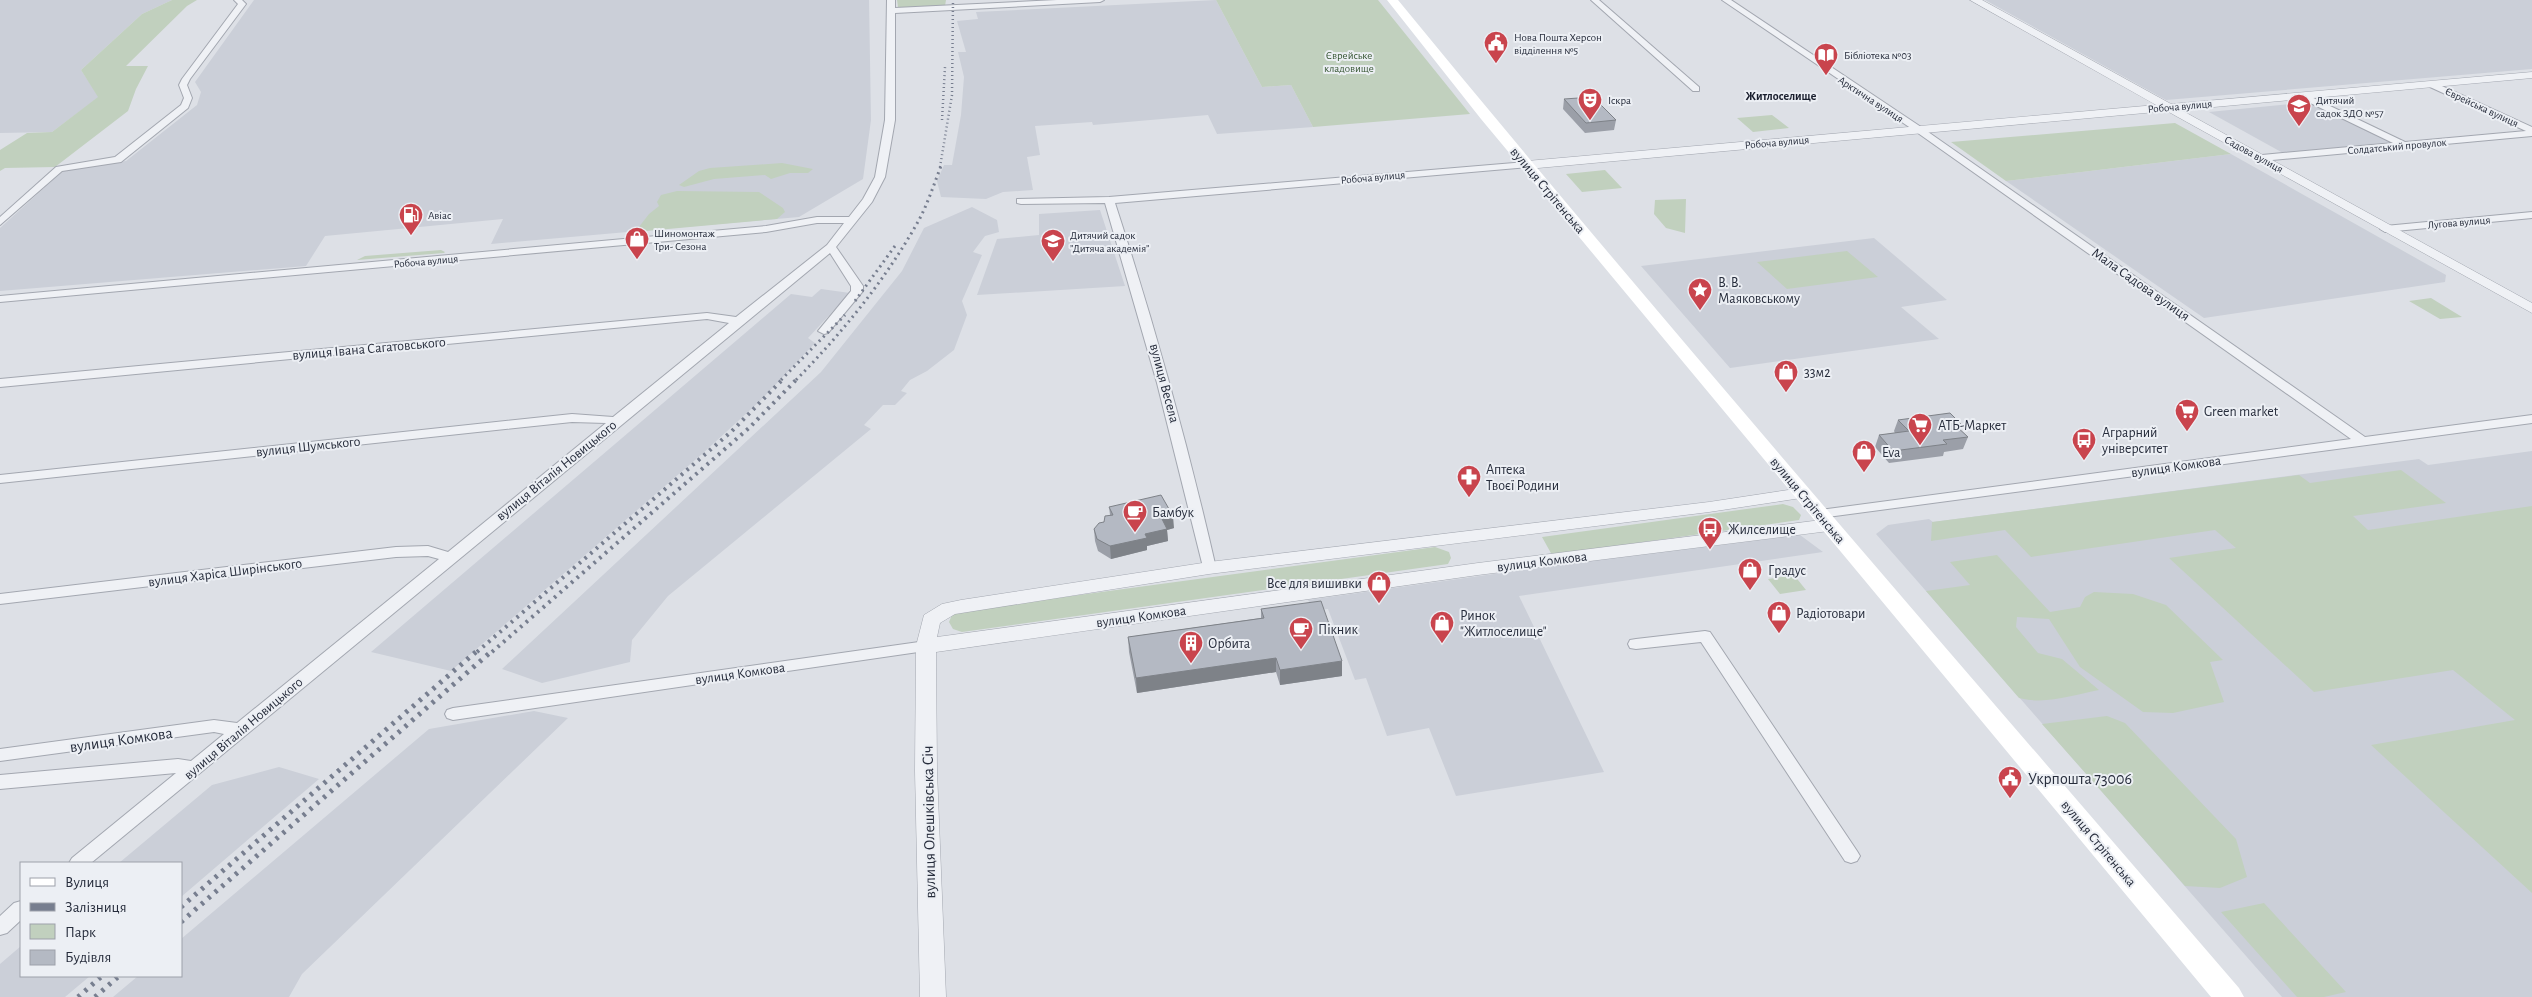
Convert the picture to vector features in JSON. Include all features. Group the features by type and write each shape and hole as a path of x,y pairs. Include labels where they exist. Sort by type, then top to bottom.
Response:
{"main road":[{"name":"вулиця Стрітенська","path":"1392,0 1802,493 2228,997"}],"street":[{"path":"0,222 55,172 77,164 118,160 186,106 188,98 183,85 242,4 238,0"},
{"name":"вулиця Віталія Новицького","path":"79,862 738,321 831,247 868,200 880,177 890,120 891,0"},
{"path":"890,11 1100,0"},
{"path":"1595,0 1696,89"},
{"name":"Арктична вулиця","path":"1726,0 1918,129"},
{"name":"Садова вулиця","path":"1975,0 2532,309"},
{"name":"Робоча вулиця","path":"1021,202 1109,200 2532,75"},
{"name":"Єврейська вулиця","path":"2433,84 2532,132"},
{"path":"2303,96 2404,145"},
{"name":"Мала Садова вулиця","path":"1918,129 2362,441"},
{"name":"Солдатський провулок","path":"2262,158 2532,132"},
{"name":"вулиця Весела","path":"1109,200 1146,316 1174,418 1209,568"},
{"path":"2527,216 2532,222"},
{"name":"Лугова вулиця","path":"2385,229 2527,216"},
{"name":"Робоча вулиця","path":"0,299 766,229 817,220 852,220"},
{"path":"824,331 857,291 857,286 853,279 831,247"},
{"name":"вулиця Івана Сагатовського","path":"0,383 707,316 738,321"},
{"name":"вулиця Шумського","path":"0,479 572,418 599,418 616,421"},
{"name":"вулиця Комкова","path":"453,714 1469,571 2362,441 2532,420"},
{"path":"1209,568 1709,507 1802,493"},
{"name":"вулиця Харіса Ширінського","path":"0,598 396,552 428,551 450,557"},
{"name":"вулиця Олешківська Січ","path":"933,997 926,771 926,646 931,620 944,612 961,606 1209,568"},
{"path":"1636,644 1705,636 1851,856"},
{"name":"вулиця Комкова","path":"0,754 214,726 242,730"},
{"name":"вулиця Комкова","path":"0,782 178,766 196,768"},
{"path":"0,927 20,910"}],"shaded area":[{"path":"0,0 172,0 142,14 81,70 99,97 52,132 0,133"},
{"path":"254,0 869,0 871,120 863,179 799,217 491,244 503,219 325,236 306,266 0,291 0,228 66,168 126,161 197,105 201,92 195,82"},
{"path":"1216,0 1262,87 1291,85 1313,127 1217,134 1208,115 1093,125 1092,122 1035,126 1040,155 1027,157 1033,190 1003,192 986,199 941,197 937,181 944,165 952,165 961,115 964,77 958,52 966,52 957,21 978,19 976,12"},
{"path":"1985,0 2532,0 2532,69 2166,100"},
{"name":"Дитячий садок ЗДО №57","path":"2312,102 2391,142 2283,153 2209,112"},
{"path":"2231,154 2446,275 2445,282 2204,318 2006,181"},
{"path":"972,207 997,220 999,232 985,236 973,252 982,255 962,301 967,315 954,350 927,371 910,380 901,391 907,393 895,405 883,405 864,425 871,429 668,596 632,640 630,662 542,683 502,669 821,372 902,271 924,228"},
{"name":"Дитячий садок ”Дитяча академія”","path":"1100,210 1125,286 977,295 997,239 1039,235 1039,214"},
{"path":"1874,238 1947,300 1901,307 1939,339 1730,368 1641,266"},
{"path":"821,289 850,293 808,338 815,343 760,401 702,454 451,671 371,652 791,294 812,297"},
{"path":"2532,451 2532,997 2282,997 1876,534 1888,525 1929,519 1933,522 2419,459 2428,465"},
{"name":"Ринок \"Житлоселище\"","path":"1796,532 1823,552 1519,596 1604,772 1456,796 1429,728 1387,736 1366,678 1355,680 1328,609 1315,610 1308,600"},
{"path":"534,711 568,718 302,974 289,997 113,997 137,977 182,977 182,938 429,729"},
{"path":"279,767 319,779 182,896 182,862 120,862 212,785"},
{"path":"20,947 20,977 89,977 65,997 0,997 0,964"}],"green space":[{"path":"172,0 197,0 187,6 126,66 148,66 136,89 128,111 55,167 5,168 0,171 0,150 27,133 52,132 98,97 81,70 142,14"},
{"path":"897,0 946,0 945,6 903,8 898,7"},
{"name":"Єврейське кладовище","path":"1216,0 1378,0 1470,114 1313,127 1291,85 1262,87"},
{"path":"1772,115 1789,128 1753,132 1737,118"},
{"path":"2175,123 2231,154 2006,181 1951,142"},
{"path":"782,163 813,169 808,173 790,173 771,179 765,175 714,179 684,187 679,185 699,171 710,168"},
{"path":"1605,170 1622,188 1582,192 1566,174"},
{"path":"677,191 759,192 783,208 785,212 777,219 635,232 649,214 659,206 657,202 661,195"},
{"path":"1686,199 1685,233 1666,228 1654,214 1655,200"},
{"path":"441,250 445,252 357,260 365,256"},
{"path":"1847,251 1878,277 1787,289 1757,262"},
{"path":"2431,298 2462,317 2440,319 2409,301"},
{"path":"2401,470 2446,503 2353,516 2368,530 2532,506 2532,893 2371,745 2515,720 2453,670 2314,692 2169,558 2236,548 2215,530 2031,557 2005,530 1931,541 1932,522 2299,475 2310,483"},
{"path":"1783,504 1793,507 1801,515 1799,520 1552,555 1542,537"},
{"path":"1435,547 1449,552 1451,558 1448,564 962,632 953,629 949,622 952,615 961,611"},
{"path":"1997,555 2050,612 2080,607 2085,597 2094,592 2133,594 2166,605 2223,660 2210,662 2224,702 2173,713 2143,712 2080,667 2049,619 2017,617 2016,627 2038,653 2062,659 2099,690 2049,700 2019,698 1926,591 1970,585 1950,562"},
{"path":"1794,575 1806,590 1780,594 1768,579"},
{"path":"2107,716 2125,723 2236,839 2247,877 2220,888 2185,886 2042,724"},
{"path":"2264,903 2346,992 2324,997 2297,997 2221,912"}],"building":[{"path":"1593,97 1616,120 1586,123 1564,99"},
{"path":"1950,413 1961,424 1955,425 1968,437 1943,440 1947,444 1893,451 1879,435 1909,431 1898,420"},
{"name":"Бамбук","path":"1161,495 1173,516 1162,519 1167,529 1145,534 1147,538 1110,546 1097,539 1094,529 1099,523 1104,522 1105,516 1113,515 1109,507"},
{"path":"1321,601 1342,661 1280,670 1276,658 1136,678 1128,637 1264,618 1261,609"}],"railway":[{"path":"940,167 952,95 953,0"},
{"path":"942,120 945,67"},
{"path":"796,380 847,324 878,284 922,214 941,166"},
{"path":"855,301 895,246"},
{"path":"781,380 845,315"},
{"path":"477,652 732,431 783,379"},
{"path":"492,652 749,428 797,379"},
{"path":"182,906 478,650"},
{"path":"182,921 493,650"},
{"path":"78,997 101,977"},
{"path":"95,997 118,977"}],"place":[{"name":"Нова Пошта Херсон відділення №5","path":"1496,64"},
{"name":"Бібліотека №03","path":"1826,76"},
{"name":"Іскра","path":"1590,121"},
{"name":"Дитячий садок ЗДО №57","path":"2299,127"},
{"name":"Авіас","path":"411,236"},
{"name":"Шиномонтаж Три- Сезона","path":"637,260"},
{"name":"Дитячий садок ”Дитяча академія”","path":"1053,262"},
{"name":"В. В. Маяковському","path":"1700,311"},
{"name":"33м2","path":"1786,393"},
{"name":"Green market","path":"2187,432"},
{"name":"АТБ-Маркет","path":"1920,446"},
{"name":"Аграрний університет","path":"2084,461"},
{"name":"Eva","path":"1864,473"},
{"name":"Аптека Твоєї Родини","path":"1469,498"},
{"name":"Бамбук","path":"1135,533"},
{"name":"Жилселище","path":"1710,550"},
{"name":"Градус","path":"1750,591"},
{"name":"Все для вишивки","path":"1379,604"},
{"name":"Радіотовари","path":"1779,634"},
{"name":"Ринок \"Житлоселище\"","path":"1442,644"},
{"name":"Пікник","path":"1301,650"},
{"name":"Орбита","path":"1191,664"},
{"name":"Укрпошта 73006","path":"2010,799"}],"district":[{"name":"Житлоселище","path":"1781,96"}]}
